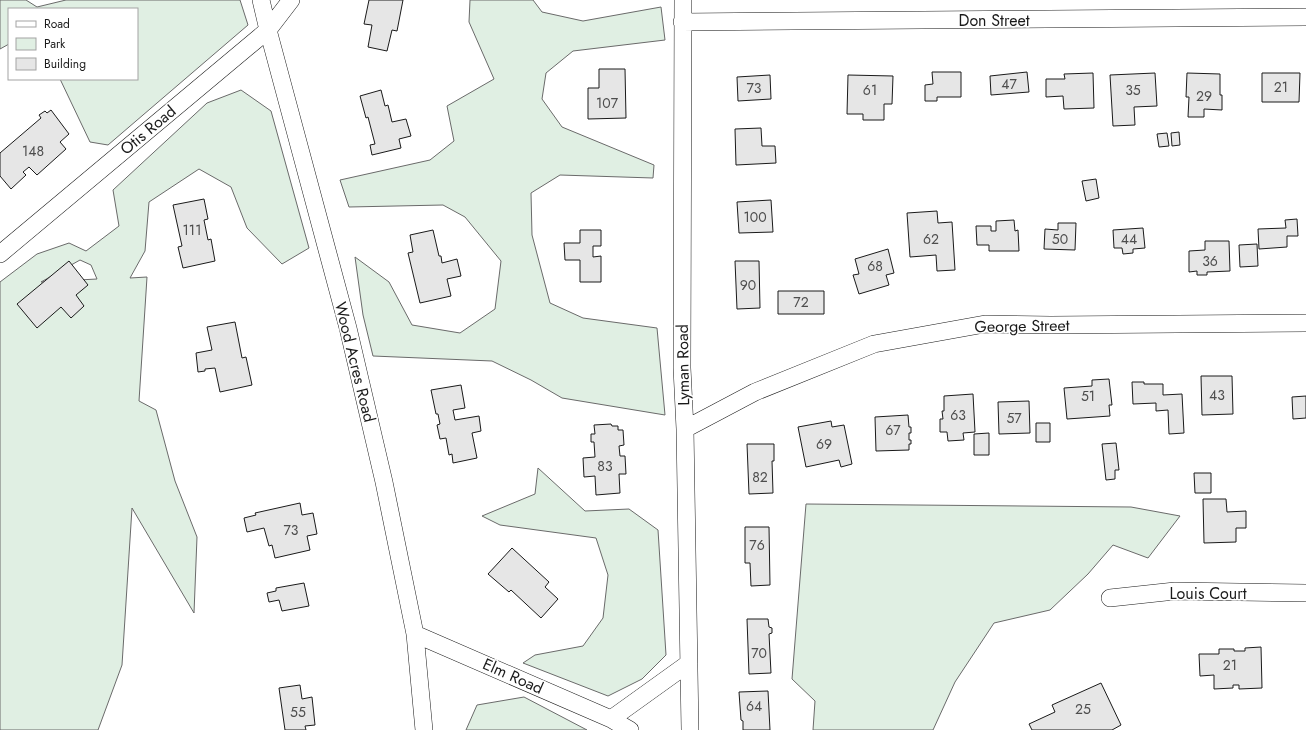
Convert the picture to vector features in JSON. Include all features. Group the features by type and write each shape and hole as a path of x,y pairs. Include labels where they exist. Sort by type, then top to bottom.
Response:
{"street":[{"name":"Wood Acres Road","path":"261,0 348,328 384,482 415,634 424,730"},
{"name":"Otis Road","path":"0,254 268,30 291,0"},
{"name":"Lyman Road","path":"683,0 682,368 685,428 690,730"},
{"name":"Don Street","path":"682,22 1306,17"},
{"name":"George Street","path":"685,428 755,392 874,344 985,324 1066,325 1306,323"},
{"name":"Louis Court","path":"1110,598 1175,591 1306,593"},
{"name":"Elm Road","path":"415,634 611,719 630,730"},
{"path":"611,719 689,663"}],"green space":[{"path":"0,0 26,0 37,7 66,0 240,0 248,25 108,145 90,142 60,80 138,80 138,8 8,8 8,45 0,49"},
{"path":"470,0 533,0 542,12 583,21 661,7 665,40 573,51 546,73 542,99 562,127 654,165 653,178 560,175 531,193 532,235 550,303 583,318 657,328 665,415 562,398 531,380 492,361 373,356 363,315 355,257 389,282 412,325 460,333 495,309 501,261 465,217 443,205 349,207 340,180 430,160 454,141 447,106 494,79 469,22"},
{"path":"241,90 271,111 309,248 282,264 247,228 231,187 199,169 149,202 145,251 130,278 147,277 139,401 156,410 175,481 197,537 194,613 132,508 122,665 98,730 0,730 0,282 37,254 69,243 86,251 119,226 113,190 207,103","holes":["80,260 91,265 97,279 41,282"]},
{"path":"538,468 585,511 629,509 658,530 666,655 642,679 608,696 523,663 535,655 583,646 603,618 608,575 596,538 500,525 482,516 535,494"},
{"path":"806,504 1131,507 1180,516 1148,558 1113,545 1088,574 1050,610 994,623 955,682 933,730 813,730 815,701 792,679"},
{"path":"524,697 587,730 466,730 477,705"}],"building":[{"path":"369,0 403,0 397,31 392,30 387,51 368,47 372,25 364,24"},
{"path":"599,69 625,69 626,118 588,119 588,88 599,88"},
{"path":"932,72 961,72 961,97 937,97 937,101 925,101 925,85 933,84"},
{"path":"1027,72 1029,92 991,95 990,76"},
{"path":"1093,73 1094,108 1064,109 1063,96 1046,97 1046,79 1065,79 1064,74"},
{"path":"1155,73 1157,106 1134,107 1135,125 1113,126 1110,75"},
{"path":"1187,73 1220,74 1222,110 1204,109 1204,117 1188,117 1189,97 1186,97"},
{"path":"1262,73 1300,73 1299,102 1262,102"},
{"path":"770,75 771,99 738,101 737,77"},
{"path":"848,75 893,76 892,104 884,104 884,120 863,120 863,114 847,114"},
{"path":"381,90 385,106 388,105 392,122 406,119 411,136 399,139 401,148 372,155 370,145 375,144 368,117 366,118 360,96"},
{"path":"51,110 69,134 60,142 66,149 37,175 29,167 23,172 26,175 11,189 0,176 0,153 41,118 39,115 45,111 47,113"},
{"path":"761,128 762,146 775,146 776,163 736,165 735,129"},
{"path":"1179,132 1180,145 1172,146 1171,133"},
{"path":"1167,133 1169,146 1159,147 1157,134"},
{"path":"1096,179 1099,198 1086,201 1082,181"},
{"path":"204,199 208,219 204,220 208,240 211,239 215,261 183,268 178,247 182,246 173,205"},
{"path":"771,200 773,232 739,233 737,202"},
{"path":"937,211 938,223 952,222 955,270 937,271 936,255 910,257 907,213"},
{"path":"1297,219 1298,236 1287,236 1287,247 1259,249 1258,229 1286,228 1285,220"},
{"path":"1014,220 1015,231 1018,230 1019,251 989,251 989,245 977,245 976,226 991,226 991,231 996,231 996,221"},
{"path":"1058,223 1076,223 1075,250 1044,249 1045,229 1058,230"},
{"path":"1143,228 1145,248 1133,249 1133,253 1123,254 1122,248 1114,248 1113,230"},
{"path":"433,230 442,263 457,259 461,276 447,279 451,296 420,303 408,253 413,252 410,235"},
{"path":"580,230 601,230 601,246 593,246 593,257 601,256 601,282 580,282 580,260 565,260 564,243 580,243"},
{"path":"1205,241 1229,241 1230,271 1207,272 1207,275 1197,275 1197,271 1189,272 1189,251 1205,250"},
{"path":"1257,244 1258,266 1240,267 1239,245"},
{"path":"888,249 894,273 886,275 889,285 859,294 853,275 859,274 855,259"},
{"path":"69,261 88,285 76,295 84,306 71,318 61,307 37,328 17,304"},
{"path":"735,261 759,261 760,308 737,309"},
{"path":"778,291 824,291 824,314 778,314"},
{"path":"235,322 242,358 246,357 252,385 220,392 215,368 205,369 205,371 198,372 196,353 212,350 207,327"},
{"path":"1201,376 1232,376 1233,414 1202,415"},
{"path":"1109,379 1112,405 1109,405 1110,416 1067,419 1064,388 1092,386 1092,380"},
{"path":"1132,382 1144,382 1144,384 1163,384 1163,395 1182,394 1184,433 1169,434 1168,410 1156,411 1156,403 1133,404"},
{"path":"461,385 465,408 453,410 455,420 479,416 481,431 472,433 477,458 453,463 452,454 449,455 446,438 440,439 437,425 440,424 438,414 436,414 431,390"},
{"path":"973,394 975,432 963,433 964,440 948,441 947,432 940,432 940,419 943,419 942,411 944,411 944,396"},
{"path":"1306,396 1306,418 1293,419 1292,397"},
{"path":"1029,401 1030,433 999,434 998,402"},
{"path":"908,415 909,427 911,427 909,440 911,440 911,444 909,444 909,450 876,451 875,417"},
{"path":"831,421 832,427 844,425 852,464 841,467 839,460 806,467 798,427"},
{"path":"1036,423 1050,423 1050,442 1036,442"},
{"path":"611,424 612,426 618,426 618,430 623,430 624,445 619,446 620,456 625,456 626,474 619,474 620,493 596,495 595,476 584,477 583,458 595,457 594,442 591,442 591,434 595,434 594,425"},
{"path":"989,433 989,455 974,455 974,434"},
{"path":"1116,443 1119,470 1115,470 1115,479 1106,480 1102,444"},
{"path":"747,444 774,444 774,461 772,461 773,493 749,494"},
{"path":"1194,473 1211,473 1211,493 1195,493"},
{"path":"1203,499 1226,499 1227,512 1246,511 1246,528 1236,528 1236,542 1204,543"},
{"path":"300,503 302,515 313,513 317,534 307,536 310,550 275,558 272,545 269,546 264,528 247,532 244,518 256,515 255,513"},
{"path":"745,527 769,527 770,585 751,586 750,563 745,563"},
{"path":"512,548 549,582 545,587 558,599 541,618 511,590 509,592 488,574"},
{"path":"304,583 309,606 282,611 279,600 269,602 267,593 276,591 276,588"},
{"path":"747,619 768,619 769,627 772,628 772,633 769,634 771,673 749,674"},
{"path":"1261,647 1262,688 1239,689 1239,685 1233,685 1233,688 1214,689 1214,675 1200,676 1199,654 1219,654 1219,649 1245,651 1245,648"},
{"path":"1101,683 1121,725 1112,730 1032,730 1029,724 1055,712 1052,705"},
{"path":"300,685 302,699 312,697 315,725 305,726 306,730 285,730 279,688"},
{"path":"768,691 770,730 743,730 739,692"}]}
